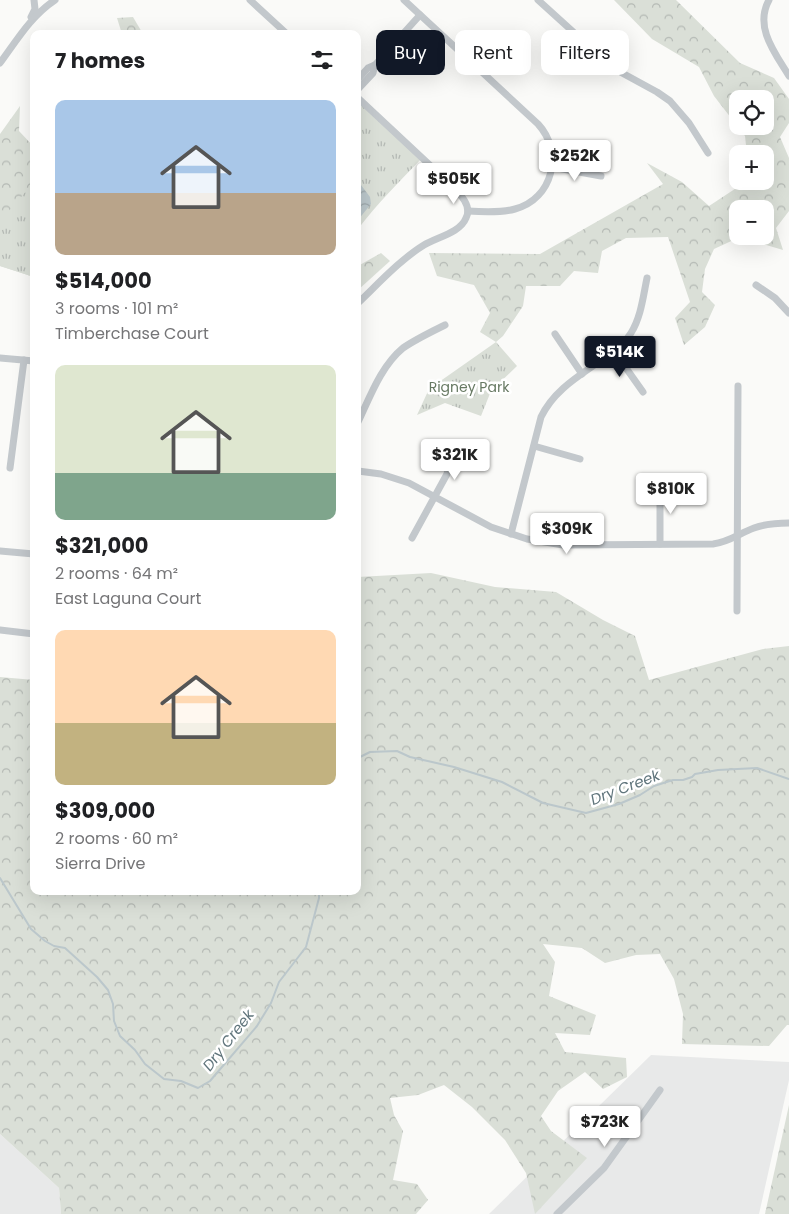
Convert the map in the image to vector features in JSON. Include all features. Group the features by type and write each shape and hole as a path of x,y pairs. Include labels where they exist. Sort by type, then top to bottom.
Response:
{"street":[{"path":"30,20 34,9 34,0"},
{"path":"0,63 30,20 55,0"},
{"path":"250,0 283,30"},
{"path":"404,0 541,128 552,149 552,167 546,185 537,197 515,209 468,211"},
{"path":"538,0 613,68 670,101 690,123 708,152"},
{"path":"768,0 763,27 770,44 789,76"},
{"path":"361,76 368,68 375,65 420,15"},
{"path":"361,86 373,73 375,65"},
{"path":"361,101 449,183 462,198 468,211 467,218 458,228 425,244 412,253 361,300"},
{"path":"552,167 601,176"},
{"path":"511,534 545,409 562,388 614,351 628,338 638,320 647,278"},
{"path":"756,285 774,298 789,313"},
{"path":"361,416 383,371 398,353 445,325"},
{"path":"555,334 582,374"},
{"path":"614,351 643,392"},
{"path":"0,358 30,361"},
{"path":"10,468 24,360"},
{"path":"737,611 738,386"},
{"path":"534,446 580,459"},
{"path":"412,538 447,474 450,456"},
{"path":"361,472 391,477 409,483 491,527 527,539 563,544 713,544 767,524 789,523"},
{"path":"660,485 660,544"},
{"path":"0,551 30,554"},
{"path":"0,630 30,634"},
{"path":"557,1214 604,1168 660,1090"}],"shaded area":[{"path":"651,1055 789,1062 789,1080 759,1214 489,1214"},
{"path":"0,1134 59,1188 61,1214 0,1214"}],"green space":[{"path":"614,0 676,0 740,63 774,78 789,99 789,123 780,137 789,158 789,211 776,228 783,250 766,245 774,245 774,200 729,200 729,242 714,249 705,269 702,292 715,305 705,327 684,345 675,318 690,302 668,237 626,238 602,251 598,273 574,271 560,286 526,286 523,306 503,336 496,342 480,332 490,313 474,285 437,276 429,253 540,254 663,184 647,163 682,182 709,206 733,190 774,190 774,145 746,145 744,135 774,135 774,90 729,90 729,115 714,96 699,67 652,39"},
{"path":"133,17 141,30 121,30 117,18"},
{"path":"361,101 422,158 361,225"},
{"path":"20,106 19,131 30,143 30,276 0,266 0,134"},
{"path":"30,187 30,276 0,266 0,221"},
{"path":"381,253 390,261 361,287 361,264"},
{"name":"Rigney Park","path":"496,342 517,366 491,391 481,416 445,403 417,415 429,389"},
{"path":"431,573 495,587 556,592 603,620 635,636 649,680 763,649 789,646 789,1025 769,1046 682,1044 683,1014 674,979 660,954 636,955 605,963 582,948 543,944 555,962 549,996 596,1015 590,1035 555,1033 565,1052 626,1058 627,1077 603,1089 585,1072 558,1091 541,1116 551,1131 587,1158 535,1214 526,1173 505,1140 472,1107 444,1085 418,1095 390,1098 394,1115 403,1131 393,1180 417,1184 428,1200 416,1214 61,1214 59,1188 0,1134 0,677 30,680 30,895 361,895 361,577"},
{"path":"789,1105 789,1214 765,1214"}],"water":[{"path":"361,185 370,197 371,204 361,216"}],"waterway":[{"name":"Dry Creek","path":"361,756 370,752 397,751 410,757 454,767 502,782 543,803 586,813 619,804 640,795 654,786 673,780 683,780 695,774 718,770 757,768 789,779"},
{"name":"Dry Creek","path":"0,878 31,929 45,941 54,946 65,948 97,977 108,990 113,1004 114,1021 120,1036 135,1050 145,1064 164,1079 181,1081 198,1088 210,1081 257,1026 271,1003 279,982 306,947 319,895"}]}
